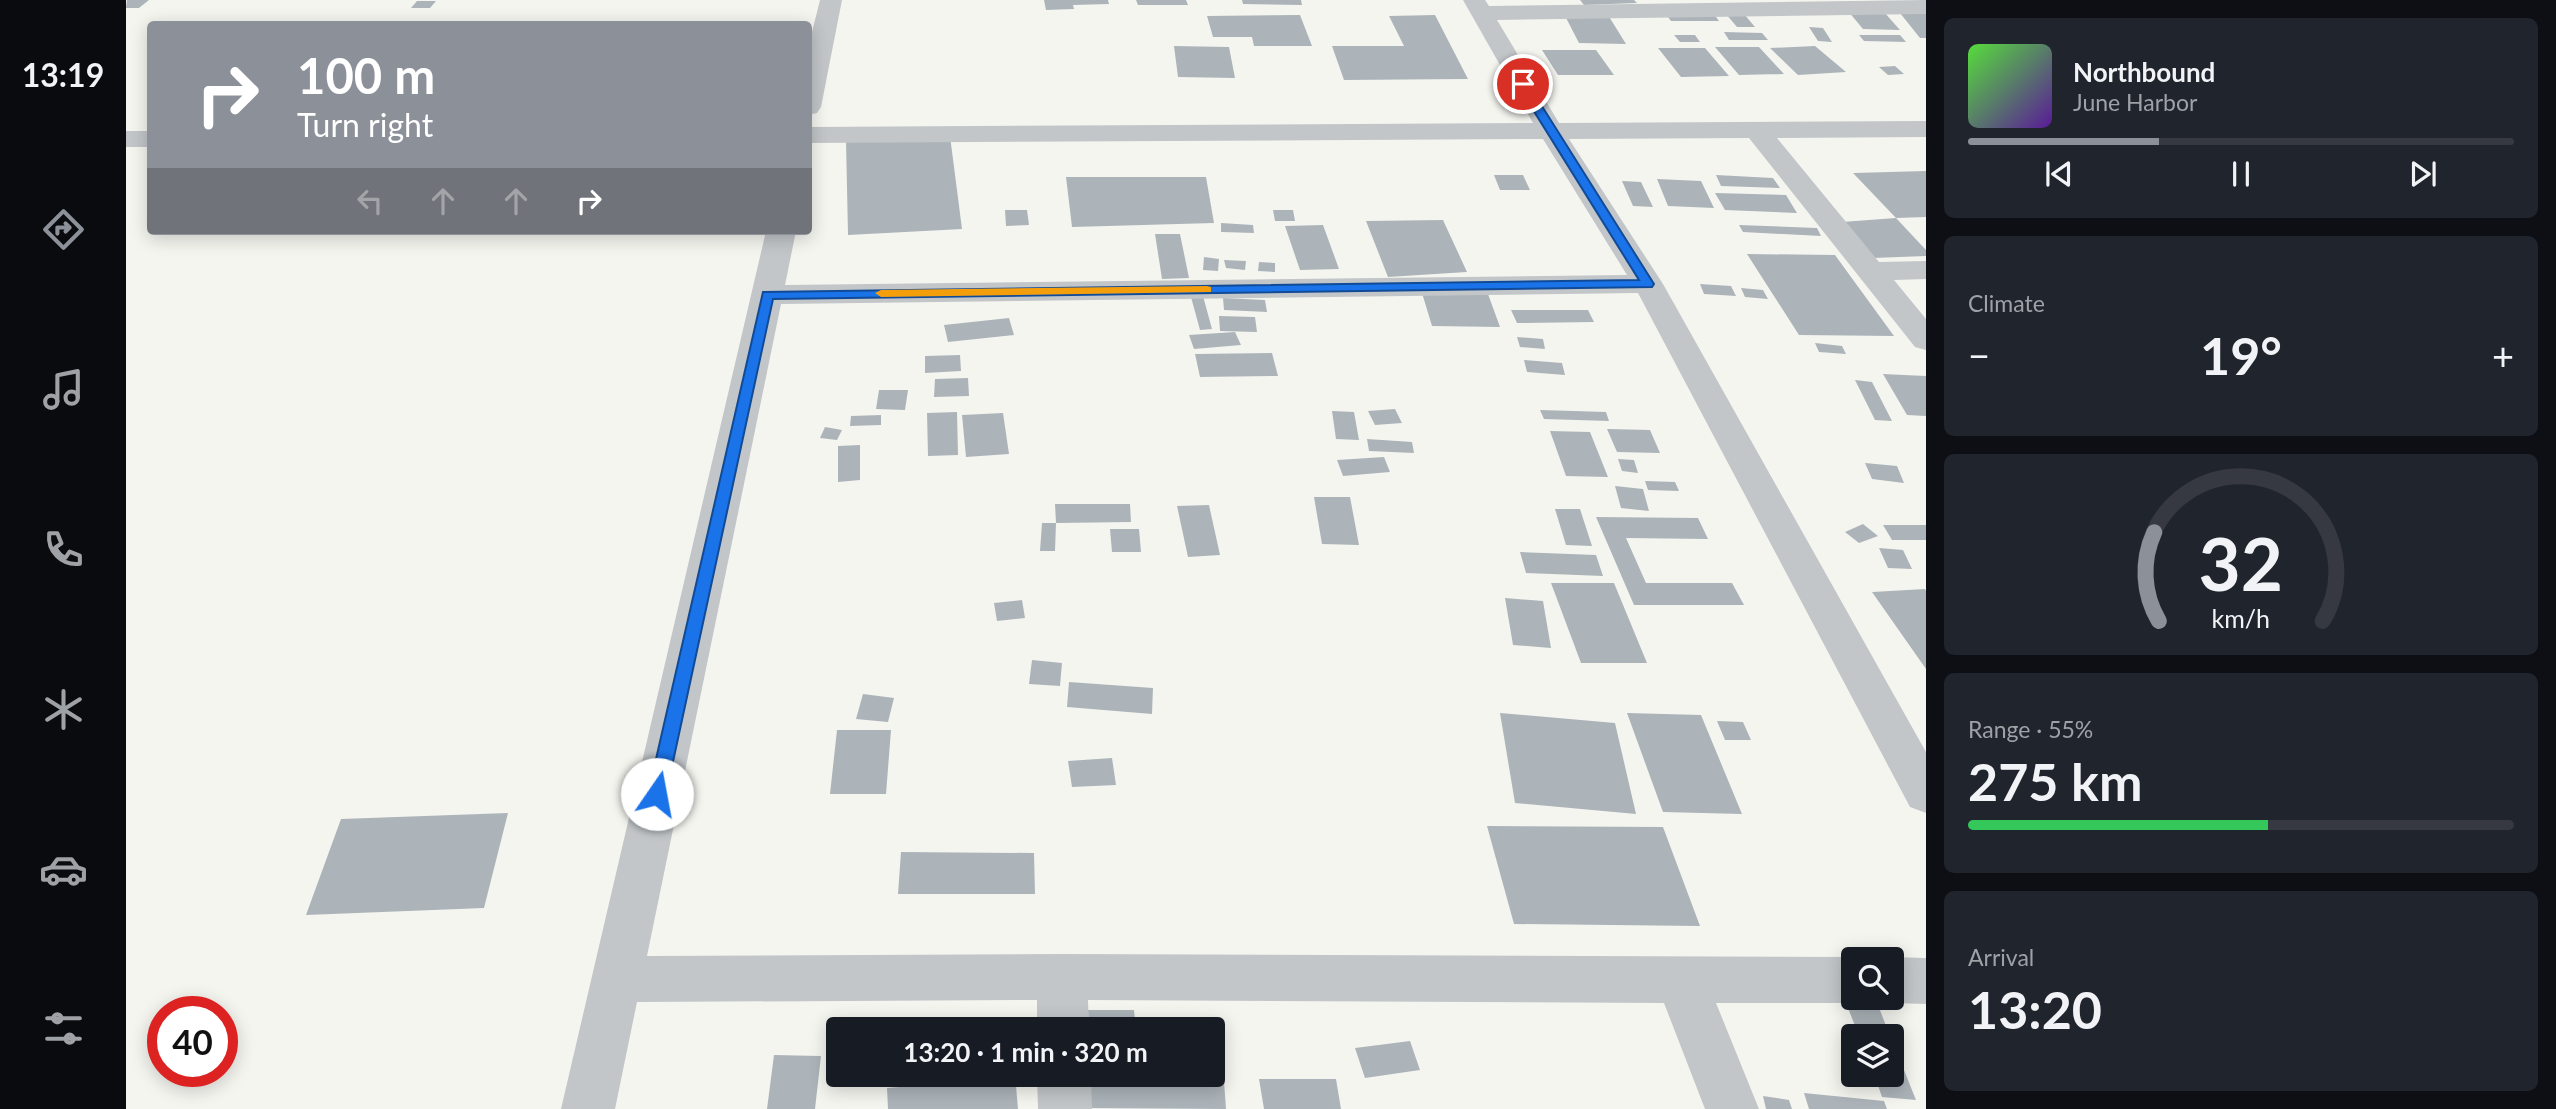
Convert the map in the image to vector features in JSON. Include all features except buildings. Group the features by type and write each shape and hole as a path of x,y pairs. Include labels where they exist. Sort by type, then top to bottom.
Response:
{"street":[{"path":"812,88 831,0"},
{"path":"1477,6 1926,7"},
{"path":"1477,6 1551,131 1648,284 1921,775"},
{"path":"812,135 1926,129"},
{"path":"1757,130 1926,340"},
{"path":"126,139 147,139"},
{"path":"588,1109 780,235"},
{"path":"1872,271 1926,271"},
{"path":"767,295 1648,284"},
{"path":"617,979 1062,976 1841,980"},
{"path":"1062,976 1063,1017"},
{"path":"1681,979 1732,1109"},
{"path":"1904,981 1926,981"},
{"path":"1064,1087 1065,1109"}],"slow traffic":[{"path":"881,293 1207,289"}],"route":[{"path":"657,794 767,295 1648,284 1523,84"}]}
